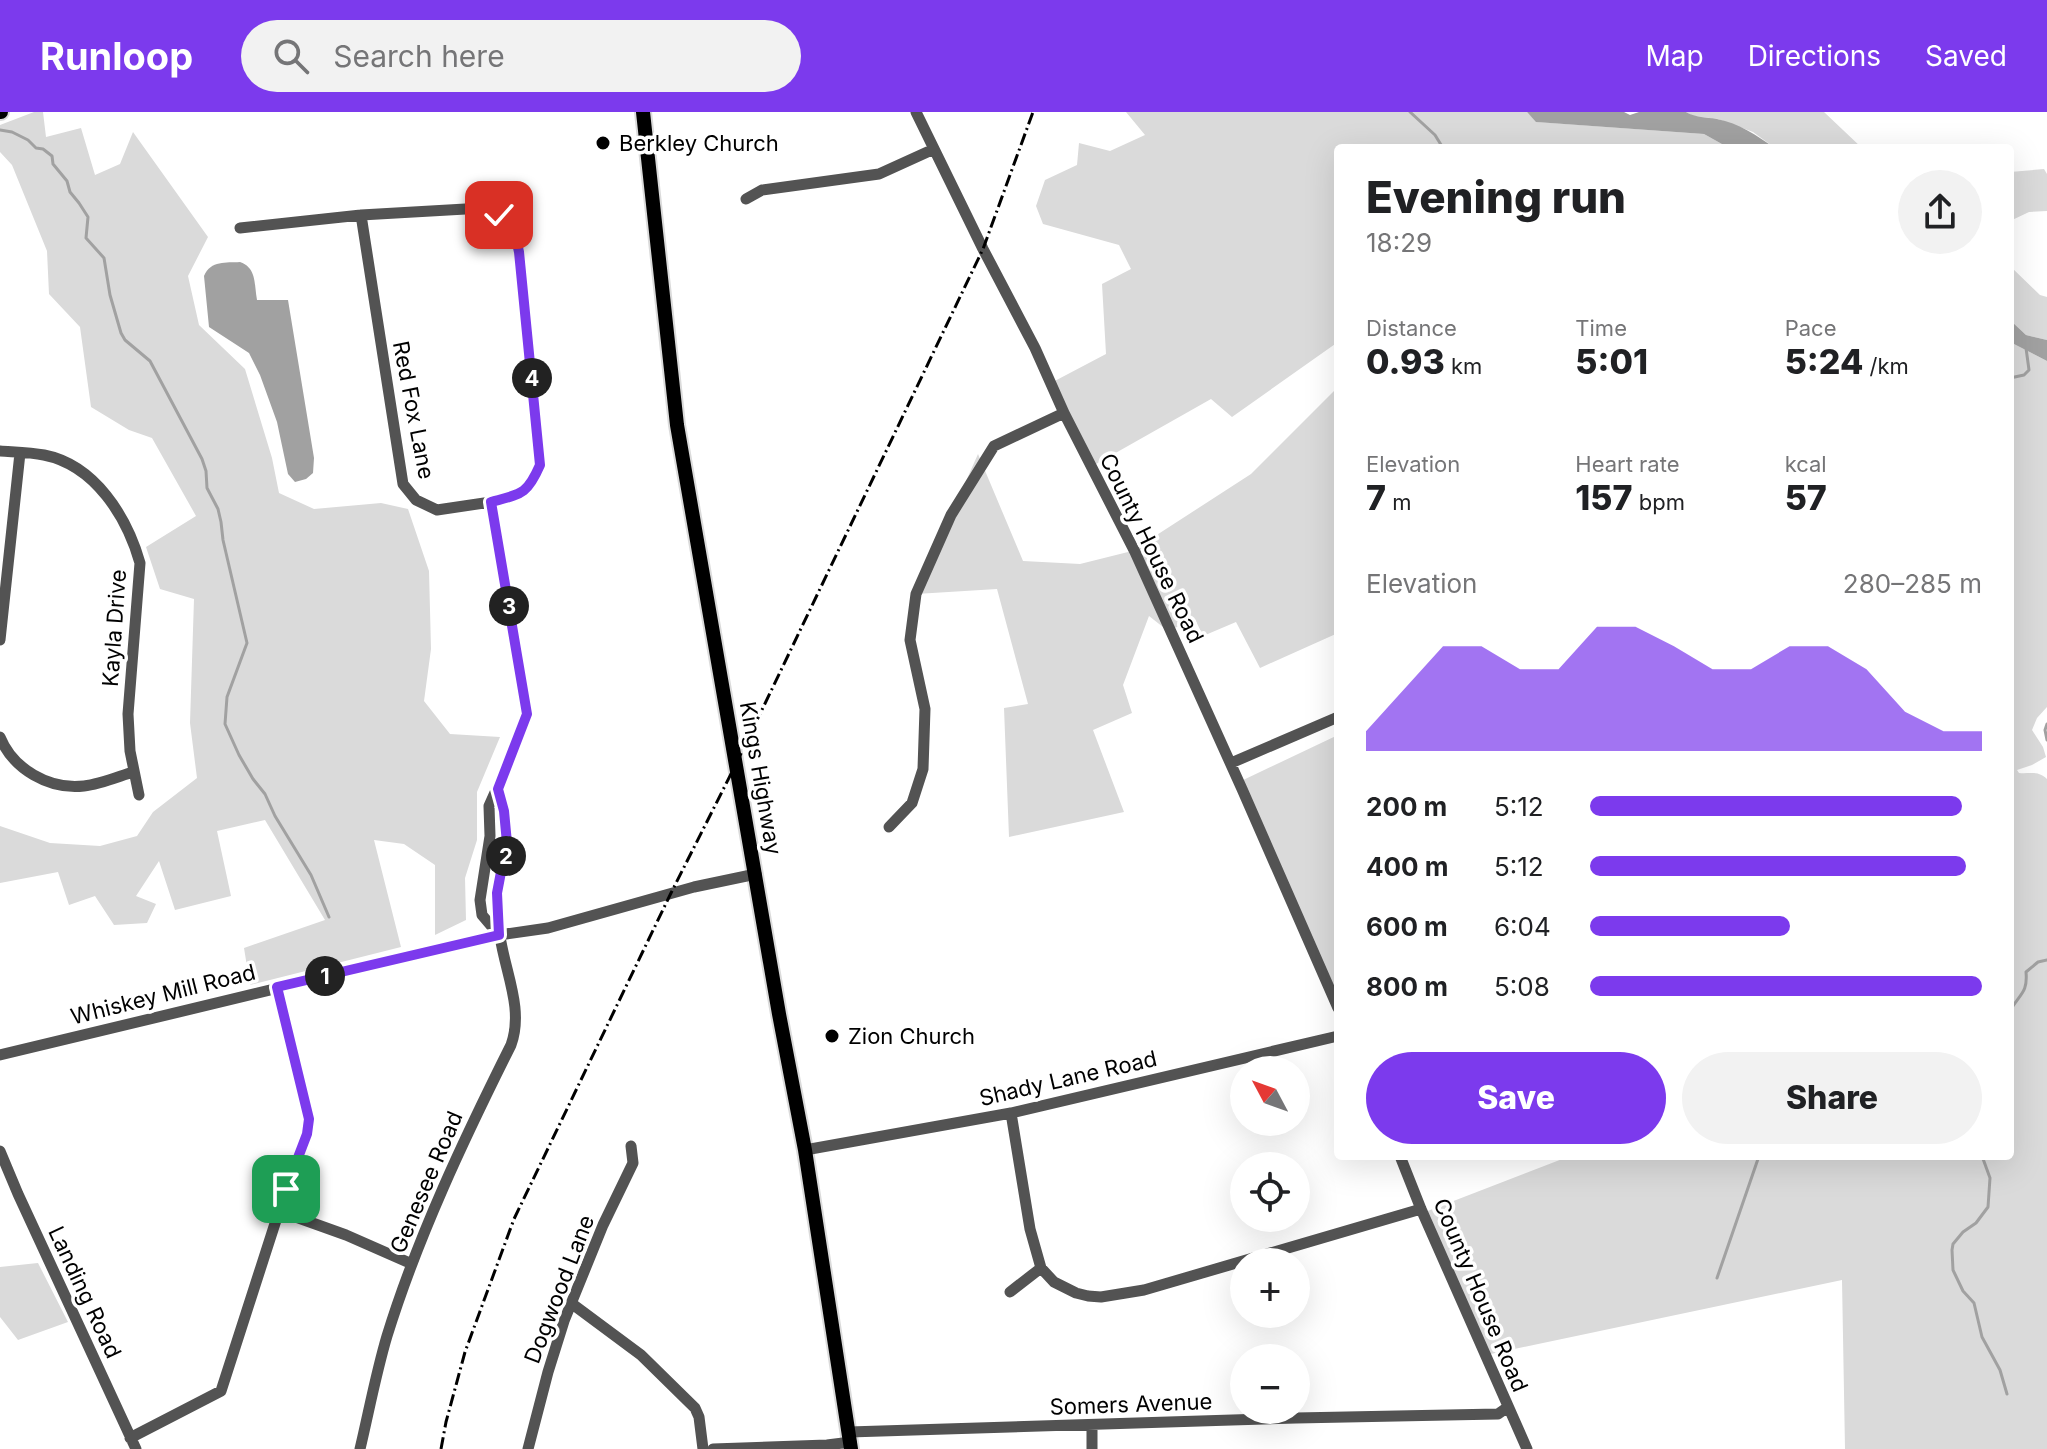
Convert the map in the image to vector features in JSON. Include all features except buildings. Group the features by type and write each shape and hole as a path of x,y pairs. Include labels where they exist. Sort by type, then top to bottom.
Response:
{"main road":[{"name":"Kings Highway","path":"643,112 677,425 805,1150 850,1441"}],"street":[{"name":"County House Road","path":"916,112 1135,552 1334,999"},
{"path":"746,199 762,190 879,174 934,149"},
{"name":"Red Fox Lane","path":"240,228 361,215 483,208 507,220 513,228 519,252 540,465 532,483 519,494 491,502 437,510 416,500 403,484 361,215"},
{"path":"889,827 912,803 923,769 925,709 910,640 916,594 951,515 994,446 1064,413"},
{"name":"Kayla Drive","path":"0,451 46,455 70,465 89,478 113,503 135,545 140,563 128,714 130,751 139,795"},
{"path":"0,640 20,453"},
{"path":"491,502 527,714 489,806 490,836 480,900 482,915 499,935"},
{"path":"1231,763 1334,719"},
{"path":"0,737 14,760 29,773 62,787 86,786 133,772"},
{"path":"498,789 507,843 497,893 499,935"},
{"name":"Whiskey Mill Road","path":"0,1055 499,935 548,928 684,889 756,874"},
{"name":"Genesee Road","path":"360,1449 379,1364 412,1264 432,1213 514,1037 516,1015 499,935"},
{"path":"133,1444 221,1391 307,1134 309,1119 277,987"},
{"name":"Shady Lane Road","path":"805,1150 1011,1113 1334,1037"},
{"path":"1011,1113 1030,1229 1041,1268 1054,1282 1088,1296 1144,1290 1421,1209"},
{"name":"Dogwood Lane","path":"528,1449 551,1361 571,1303 633,1163 631,1146"},
{"name":"Landing Road","path":"0,1151 133,1444"},
{"name":"County House Road","path":"1402,1160 1527,1449"},
{"path":"279,1211 346,1235 412,1264"},
{"path":"1010,1292 1041,1268"},
{"path":"571,1303 641,1355 695,1408 701,1425 703,1449"},
{"name":"Somers Avenue","path":"713,1449 827,1445 1092,1425 1498,1414 1508,1407"},
{"path":"1092,1425 1092,1449"}],"shaded area":[{"path":"34,112 43,112 46,137 81,128 95,175 120,164 133,132 208,237 188,276 199,325 245,369 272,458 279,493 314,509 381,503 408,509 429,571 431,649 424,701 450,734 500,737 477,792 477,840 465,878 466,920 435,935 435,865 404,844 374,840 401,947 250,985 244,948 325,920 265,820 217,831 231,896 175,910 159,861 136,896 156,904 147,923 114,925 95,896 69,905 58,872 0,883 0,826 50,843 100,846 137,836 153,812 197,778 190,723 194,599 160,589 146,547 196,516 152,438 129,430 91,407 80,327 49,294 47,251 12,165 0,152 0,125"},
{"path":"1126,112 1527,112 1537,122 1704,134 1722,144 1334,144 1334,345 1232,417 1211,399 1089,468 1049,384 1106,354 1102,284 1131,269 1119,245 1043,224 1036,206 1045,180 1077,165 1079,143 1110,151 1145,135"},
{"path":"1527,112 1624,112 1630,115 1639,112 1686,112 1733,124 1769,144 1722,144 1704,134 1536,122"},
{"path":"1686,112 1824,112 1858,144 1770,144 1753,132 1718,119 1693,116"},
{"path":"2044,169 2047,174 2047,211 2029,212 2014,219 2014,172"},
{"path":"240,262 252,272 257,300 288,300 314,458 313,473 306,479 295,482 288,474 277,422 249,353 209,327 204,276 215,265"},
{"path":"2014,270 2040,295 2047,297 2047,340 2026,335 2014,324"},
{"path":"2014,324 2026,335 2047,340 2047,361 2014,344"},
{"path":"2014,344 2047,361 2047,707 2032,730 2046,757 2017,770 2019,773 2037,773 2047,779 2047,1449 1845,1449 1842,1280 1486,1355 1425,1212 1560,1160 2014,1160"},
{"path":"1334,391 1334,635 1260,668 1236,622 1203,636 1195,619 1168,631 1149,616 1123,685 1132,713 1093,730 1124,812 1009,837 1004,708 1028,704 997,589 916,594 978,454 1023,561 1080,564 1132,551 1251,474"},
{"path":"1334,737 1334,1004 1239,782"},
{"path":"38,1263 68,1322 18,1340 0,1317 0,1267"}],"waterway":[{"path":"1410,112 1441,144"},
{"path":"0,130 12,132 52,156 53,164 88,217 86,238 104,258 121,333 150,361 202,459 207,488 218,509 247,643 227,697 225,724 239,755 311,875 329,917"},
{"path":"2014,377 2029,370 2026,348"},
{"path":"2047,724 2047,740"},
{"path":"2014,1005 2024,990 2026,972 2038,962 2047,960"},
{"path":"1717,1278 1758,1160"},
{"path":"1983,1160 1990,1178 1988,1207 1953,1244 1953,1270 1963,1291 1974,1303 1982,1337 2000,1370 2007,1394"}],"railway":[{"path":"441,1449 465,1352 514,1219 983,249 1033,112"}],"place":[{"name":"Berkley Church","path":"603,143"},
{"name":"Zion Church","path":"832,1036"}],"route":[{"path":"286,1189 307,1134 309,1119 277,987 499,935 497,893 507,843 498,789 527,714 491,502 519,494 532,483 540,465 519,252 513,228 499,215"}]}
